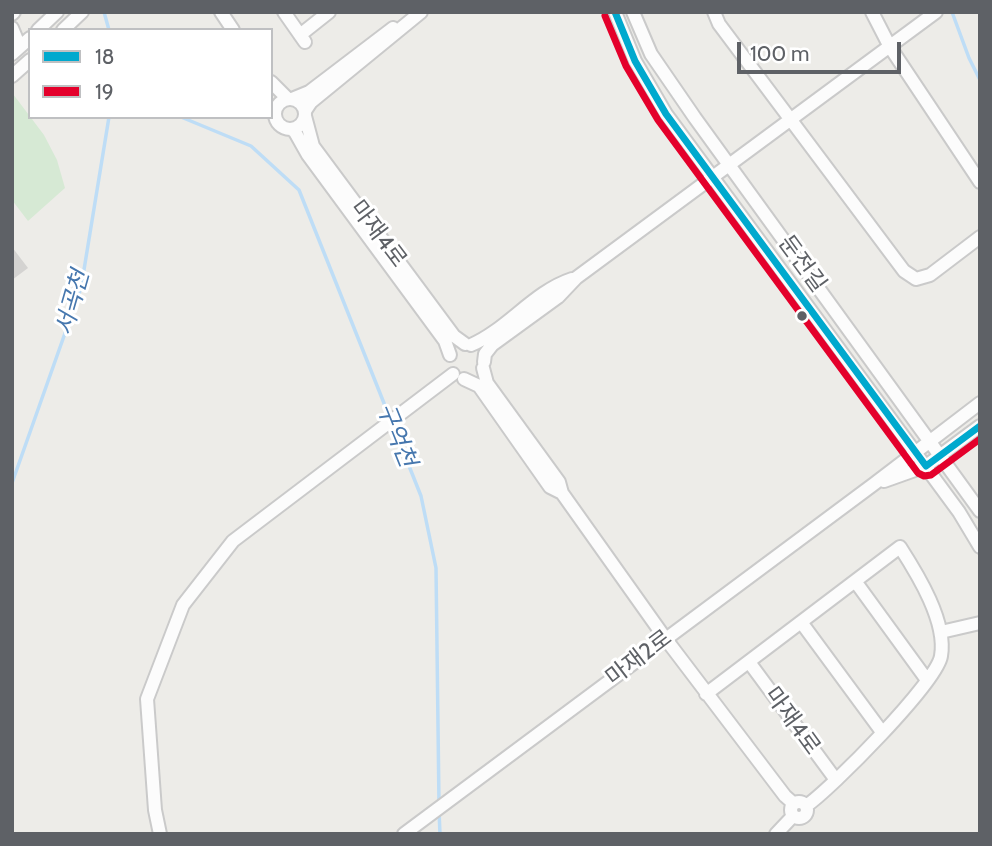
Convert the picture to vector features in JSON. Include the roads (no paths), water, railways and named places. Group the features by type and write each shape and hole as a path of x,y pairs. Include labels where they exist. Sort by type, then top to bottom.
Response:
{"street":[{"path":"40,28 57,12"},
{"path":"65,28 82,12"},
{"path":"221,12 232,28"},
{"path":"284,12 303,38 329,12"},
{"path":"276,107 289,98 309,92 380,36 419,12"},
{"path":"273,99 278,122 291,129 300,125 311,102 419,12"},
{"name":"둔전길","path":"615,12 635,61 660,103 926,466 980,547"},
{"name":"둔전길","path":"633,12 651,54 980,511"},
{"path":"714,12 719,24 904,271 916,279 930,275 980,237"},
{"path":"872,12 890,47 980,182"},
{"path":"160,834 155,810 147,699 183,605 233,541 416,402 459,377 475,377 492,345 558,296 576,278 936,12"},
{"path":"12,28 21,46"},
{"path":"12,76 28,62"},
{"path":"273,84 289,98 300,102 305,113"},
{"name":"마재4로","path":"305,113 313,146 454,336 468,344"},
{"name":"마재4로","path":"291,129 307,155 445,341 450,355"},
{"path":"562,493 550,487 479,386 459,377 449,364 450,355 455,348 485,339 555,285 576,278"},
{"path":"468,344 480,351 487,383 559,482 562,493 706,694 797,808"},
{"path":"874,484 929,439 980,403"},
{"path":"874,484 926,466 980,426"},
{"name":"마재2로","path":"404,834 874,484"},
{"path":"706,694 900,547 924,589 941,632 980,623"},
{"path":"855,581 927,680"},
{"path":"801,622 881,732"},
{"name":"마재4로","path":"776,834 797,808 836,780 923,688 941,658 941,632"},
{"name":"마재4로","path":"748,662 836,780"}],"waterway":[{"name":"서곡천","path":"104,12 108,28"},
{"path":"952,12 980,80"},
{"name":"서곡천","path":"12,483 81,288 109,119"},
{"name":"구억천","path":"186,119 251,146 299,190 421,496 436,568 439,804"},
{"name":"구억천","path":"439,811 440,834"}]}
